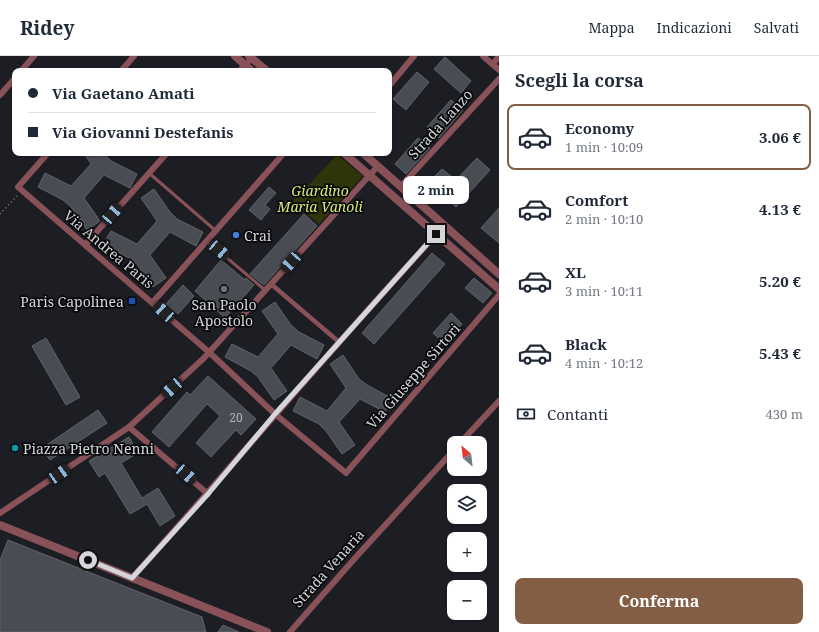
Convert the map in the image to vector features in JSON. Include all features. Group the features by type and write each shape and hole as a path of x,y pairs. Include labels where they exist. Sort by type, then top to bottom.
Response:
{"street":[{"path":"24,68 34,56"},
{"path":"124,68 134,56"},
{"path":"234,56 242,68 251,57 264,68"},
{"path":"392,82 414,56"},
{"path":"483,56 499,70"},
{"path":"493,64 499,56"},
{"name":"Strada Lanzo","path":"401,186 499,79"},
{"path":"0,95 12,81"},
{"path":"20,188 46,156"},
{"path":"85,245 163,156"},
{"path":"153,302 281,156"},
{"path":"347,156 499,289"},
{"path":"366,156 499,274"},
{"path":"0,513 129,427 210,352 378,166"},
{"name":"Via Andrea Paris","path":"20,188 210,352 275,414 346,473"},
{"path":"132,578 208,494 275,414 445,225"},
{"path":"271,284 339,342"},
{"name":"Via Giuseppe Sirtori","path":"346,473 499,295"},
{"path":"466,436 499,401"},
{"path":"129,427 208,494"},
{"name":"Strada Venaria","path":"290,632 447,458"},
{"path":"0,525 228,618 267,632"}],"lane":[{"path":"149,173 216,231"},
{"path":"207,240 265,290"}],"path":[{"path":"0,214 20,188"}],"green space":[{"name":"Giardino Maria Vanoli","path":"336,156 338,156 363,176 319,224 293,201"}],"building":[{"path":"445,57 471,81 461,93 434,69"},
{"path":"417,72 429,82 406,110 393,99"},
{"path":"451,100 463,110 439,138 427,127"},
{"path":"418,138 430,148 406,174 395,164"},
{"path":"86,156 106,156 111,161 137,174 130,188 104,175 84,198 100,221 87,230 71,207 63,200 38,187 45,173 71,186 91,164"},
{"path":"477,158 490,170 456,207 428,183 442,169 456,180"},
{"path":"269,187 276,193 265,205 270,209 261,220 249,210"},
{"path":"154,189 170,212 177,219 203,232 196,246 170,232 150,255 166,278 153,287 137,264 103,244 111,231 137,244 157,221 141,198"},
{"path":"499,208 499,243 481,228"},
{"path":"304,214 317,226 264,285 250,274"},
{"path":"432,253 445,264 374,344 362,333"},
{"name":"San Paolo Apostolo","path":"221,260 245,280 246,278 254,285 225,318 195,291"},
{"path":"474,278 492,293 483,303 465,288"},
{"path":"183,285 194,296 178,314 166,304"},
{"path":"275,302 291,325 299,332 324,345 317,359 291,345 271,368 287,391 274,400 258,377 251,371 225,357 232,344 258,357 278,334 262,311"},
{"path":"451,313 462,324 445,344 433,333"},
{"path":"46,338 80,397 66,405 32,346"},
{"path":"343,355 359,379 393,399 385,412 360,399 339,422 355,445 342,454 326,431 319,424 293,411 300,397 327,411 346,388 330,364"},
{"path":"208,376 256,419 241,435 236,430 211,457 196,443 220,416 207,404 169,447 152,432 187,392 190,395"},
{"path":"98,410 107,423 50,460 42,448"},
{"path":"129,437 138,453 121,463 142,498 158,488 175,516 160,526 147,504 130,514 105,473 99,477 89,461"},
{"path":"8,540 202,617 206,632 0,632 0,560"},
{"path":"223,625 239,632 218,632"}],"place":[{"name":"Crai","path":"236,235"},
{"name":"San Paolo Apostolo","path":"224,289"},
{"name":"Paris Capolinea","path":"132,301"},
{"name":"Piazza Pietro Nenni","path":"15,448"}],"route":[{"path":"88,560 132,578 208,494 275,414 436,234"}]}
